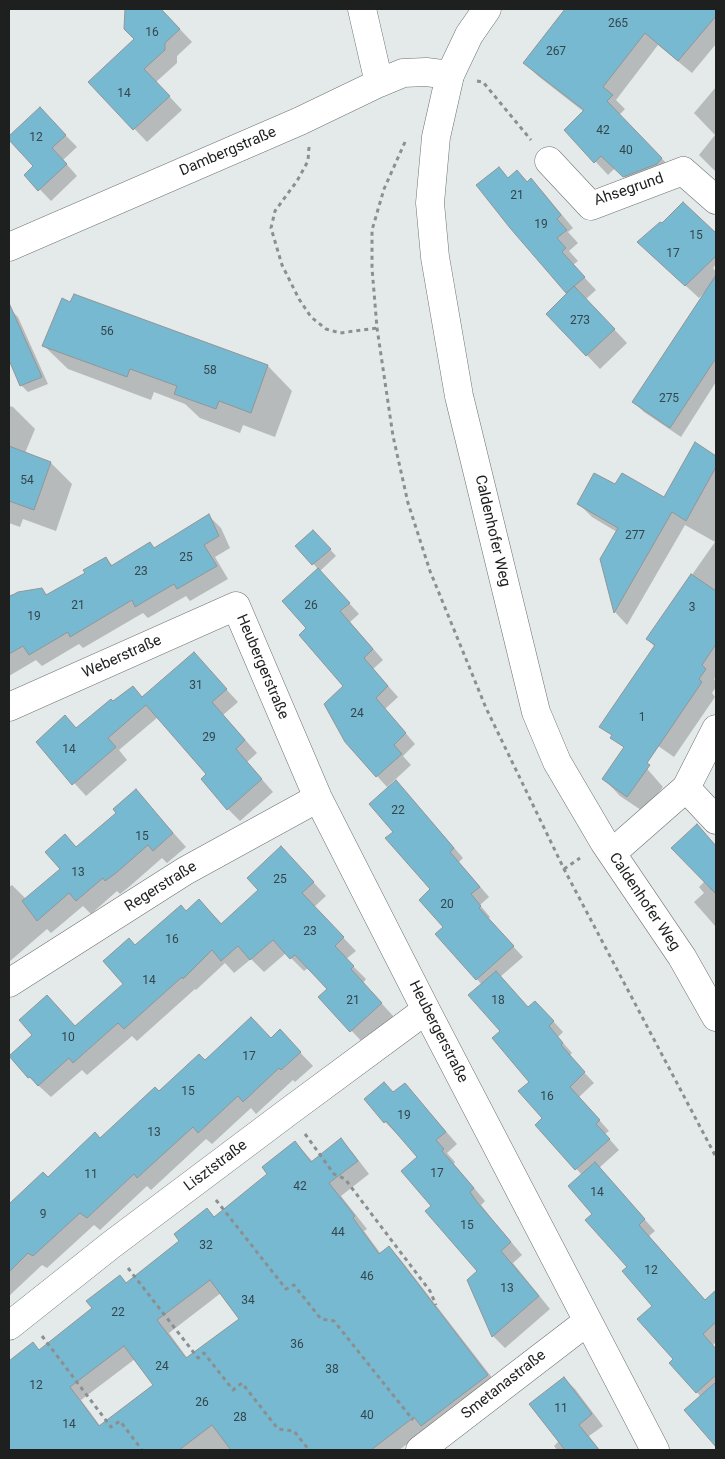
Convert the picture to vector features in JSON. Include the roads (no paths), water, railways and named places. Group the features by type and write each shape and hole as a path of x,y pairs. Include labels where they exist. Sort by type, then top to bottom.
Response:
{"street":[{"path":"362,9 379,83"},
{"name":"Caldenhofer Weg","path":"487,9 469,34 450,75 436,137 430,203 435,257 459,396 536,712 557,762 612,853 682,957 716,1017"},
{"name":"Dambergstraße","path":"9,247 300,121 404,73 426,72 450,75"},
{"name":"Ahsegrund","path":"549,161 591,206 683,171 716,200"},
{"name":"Weberstraße","path":"9,707 236,606"},
{"name":"Heubergerstraße","path":"236,606 318,798 655,1450"},
{"path":"612,853 686,788 716,729"},
{"path":"686,788 716,820"},
{"name":"Regerstraße","path":"9,983 186,871 318,798"},
{"name":"Lisztstraße","path":"17,1319 111,1245 426,1010"},
{"name":"Smetanastraße","path":"425,1446 588,1321"}]}
